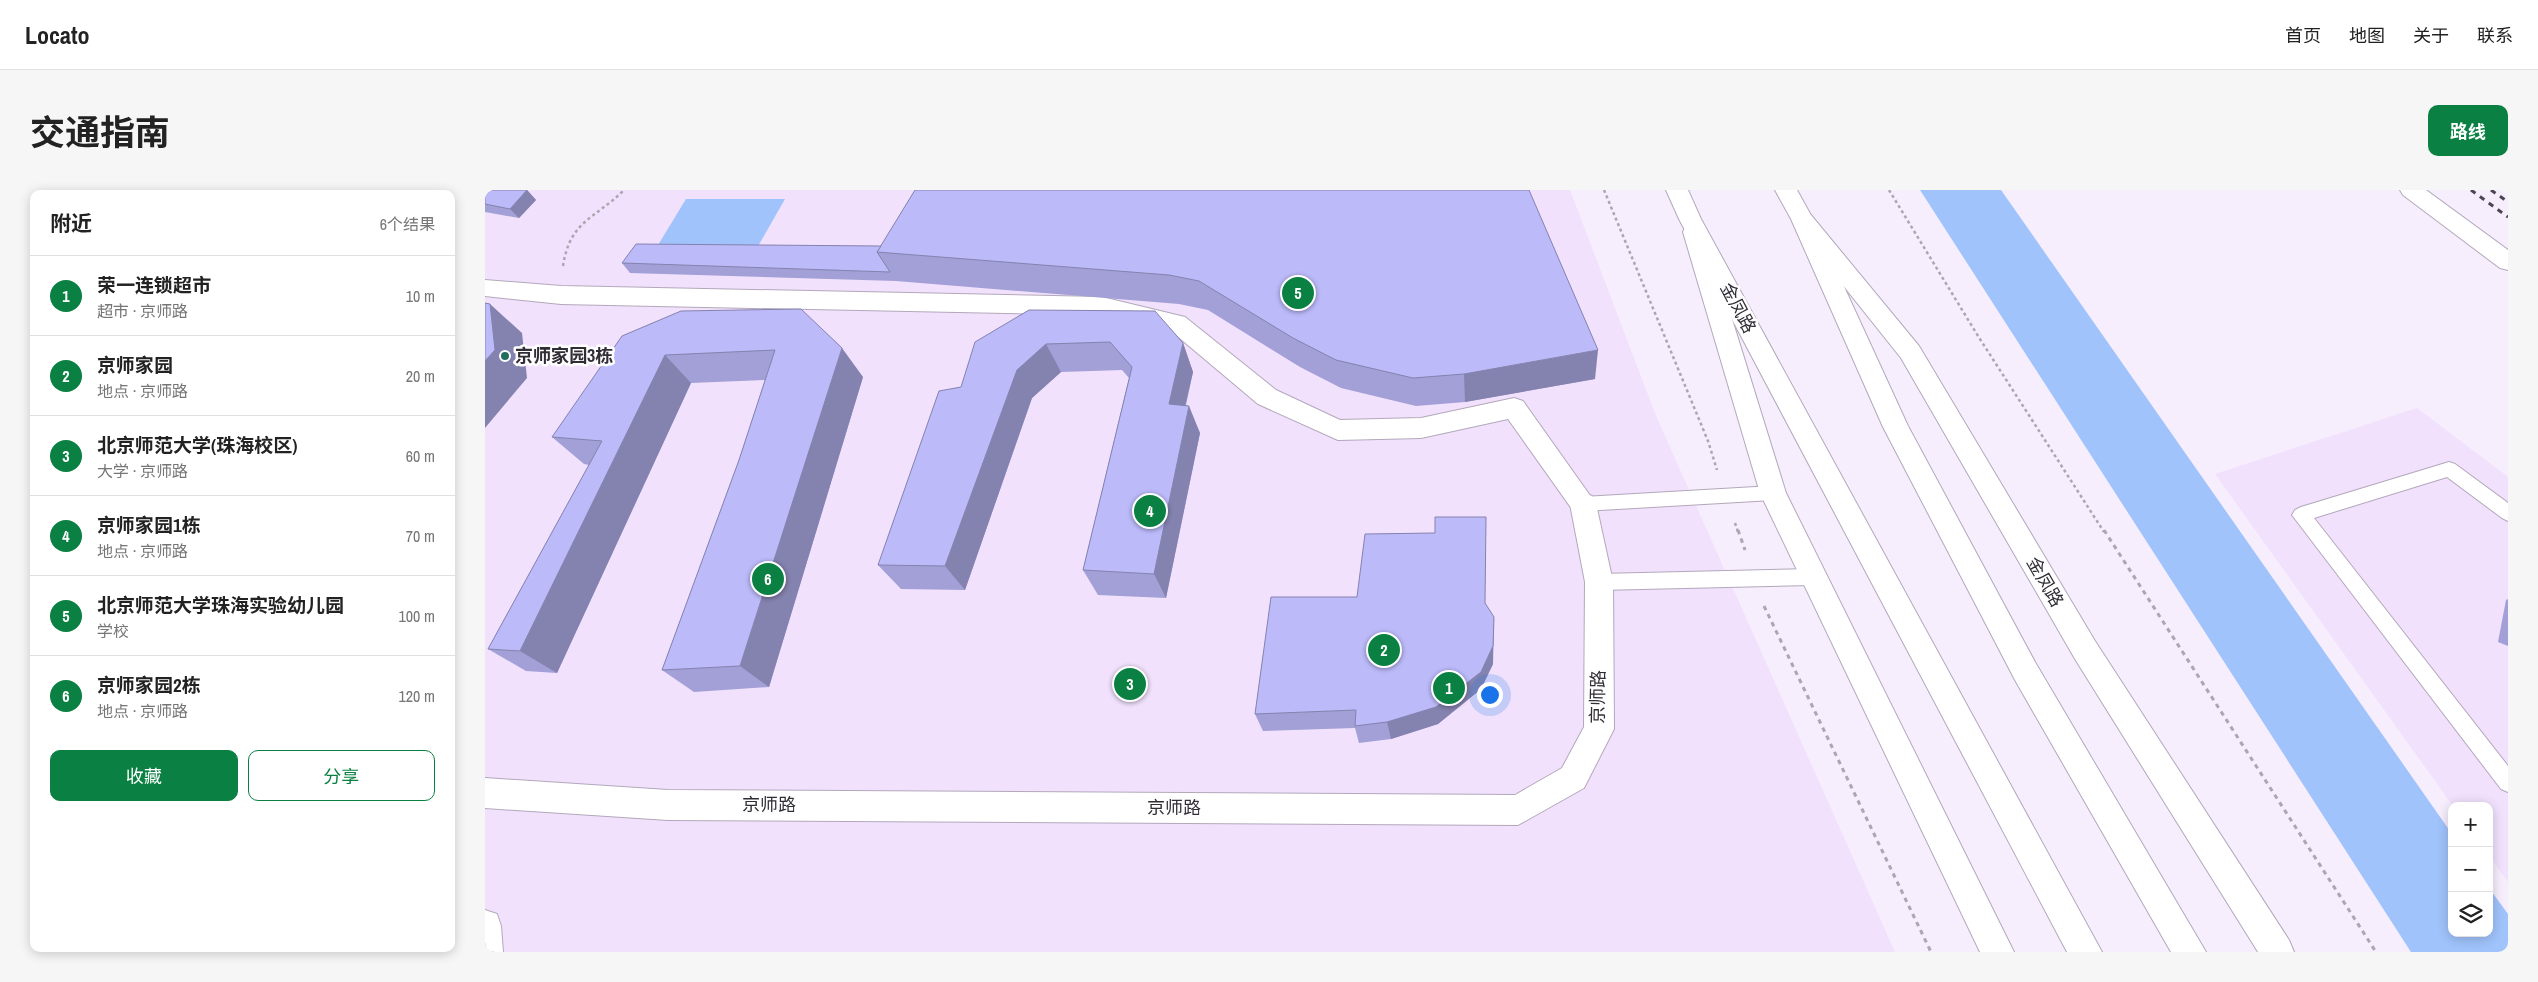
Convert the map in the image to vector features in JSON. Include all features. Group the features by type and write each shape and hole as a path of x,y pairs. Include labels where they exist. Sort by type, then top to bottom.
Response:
{"main road":[{"name":"金凤路","path":"1677,190 1690,219 2085,952"},
{"name":"金凤路","path":"1786,190 1802,219 1895,427 2025,671 2189,952"},
{"path":"2411,190 2508,262"},
{"name":"金凤路","path":"1690,219 1773,493 1812,577 1997,952"},
{"name":"金凤路","path":"1802,219 1910,352 2085,650 2277,952"},
{"path":"485,288 561,294 1102,306 1177,323 1267,396 1339,430 1421,428 1514,408 1583,504"},
{"name":"京师路","path":"485,793 668,805 1518,810 1573,778 1599,729 1599,582 1583,504"},
{"path":"485,926 486,952"}],"lane":[{"path":"2508,513 2449,469 2301,515 2508,782"},
{"path":"1583,504 1773,493"},
{"path":"1599,582 1812,577"}],"path":[{"path":"561,294 564,249 573,230 624,190"},
{"path":"1604,190 1708,442"},
{"path":"1889,190 1983,344 2376,952"},
{"path":"1762,600 1931,952"}],"shaded area":[{"path":"485,190 1570,190 1656,416 1895,952 485,952"},
{"path":"2417,408 2508,477 2508,882 2493,861 2493,802 2450,802 2215,474"}],"water":[{"path":"1920,190 2001,190 2448,828 2448,937 2493,937 2493,893 2508,914 2508,952 2411,952"},
{"path":"686,199 785,199 753,255 655,250"}],"building":[{"path":"485,190 527,190 510,209 485,204"},
{"path":"915,190 1529,190 1598,350 1464,374 1413,378 1336,360 1293,338 1199,281 1169,275 877,252"},
{"path":"636,244 881,246 877,252 890,272 622,263"},
{"path":"485,303 490,304 495,350 485,361"},
{"path":"801,309 842,348 740,666 662,670 739,460 775,350 665,355 520,651 488,649 602,441 552,437 622,336 681,311"},
{"path":"1029,310 1155,311 1183,343 1169,404 1189,406 1154,574 1083,570 1132,367 1110,342 1046,344 1017,370 945,566 878,565 939,391 961,387 975,342"},
{"path":"1435,517 1486,517 1485,603 1494,617 1493,646 1481,672 1436,707 1387,722 1355,726 1356,710 1255,714 1271,597 1357,597 1365,534 1435,533"}],"railway":[{"path":"2471,190 2508,217"},
{"path":"2491,190 2508,202"}],"place":[{"name":"北京师范大学珠海实验幼儿园","path":"1298,293"},
{"name":"京师家园3栋","path":"505,356"},
{"name":"京师家园1栋","path":"1150,511"},
{"name":"京师家园2栋","path":"768,579"},
{"name":"京师家园","path":"1384,650"},
{"name":"北京师范大学(珠海校区)","path":"1130,684"},
{"name":"荣一连锁超市","path":"1449,688"}]}
